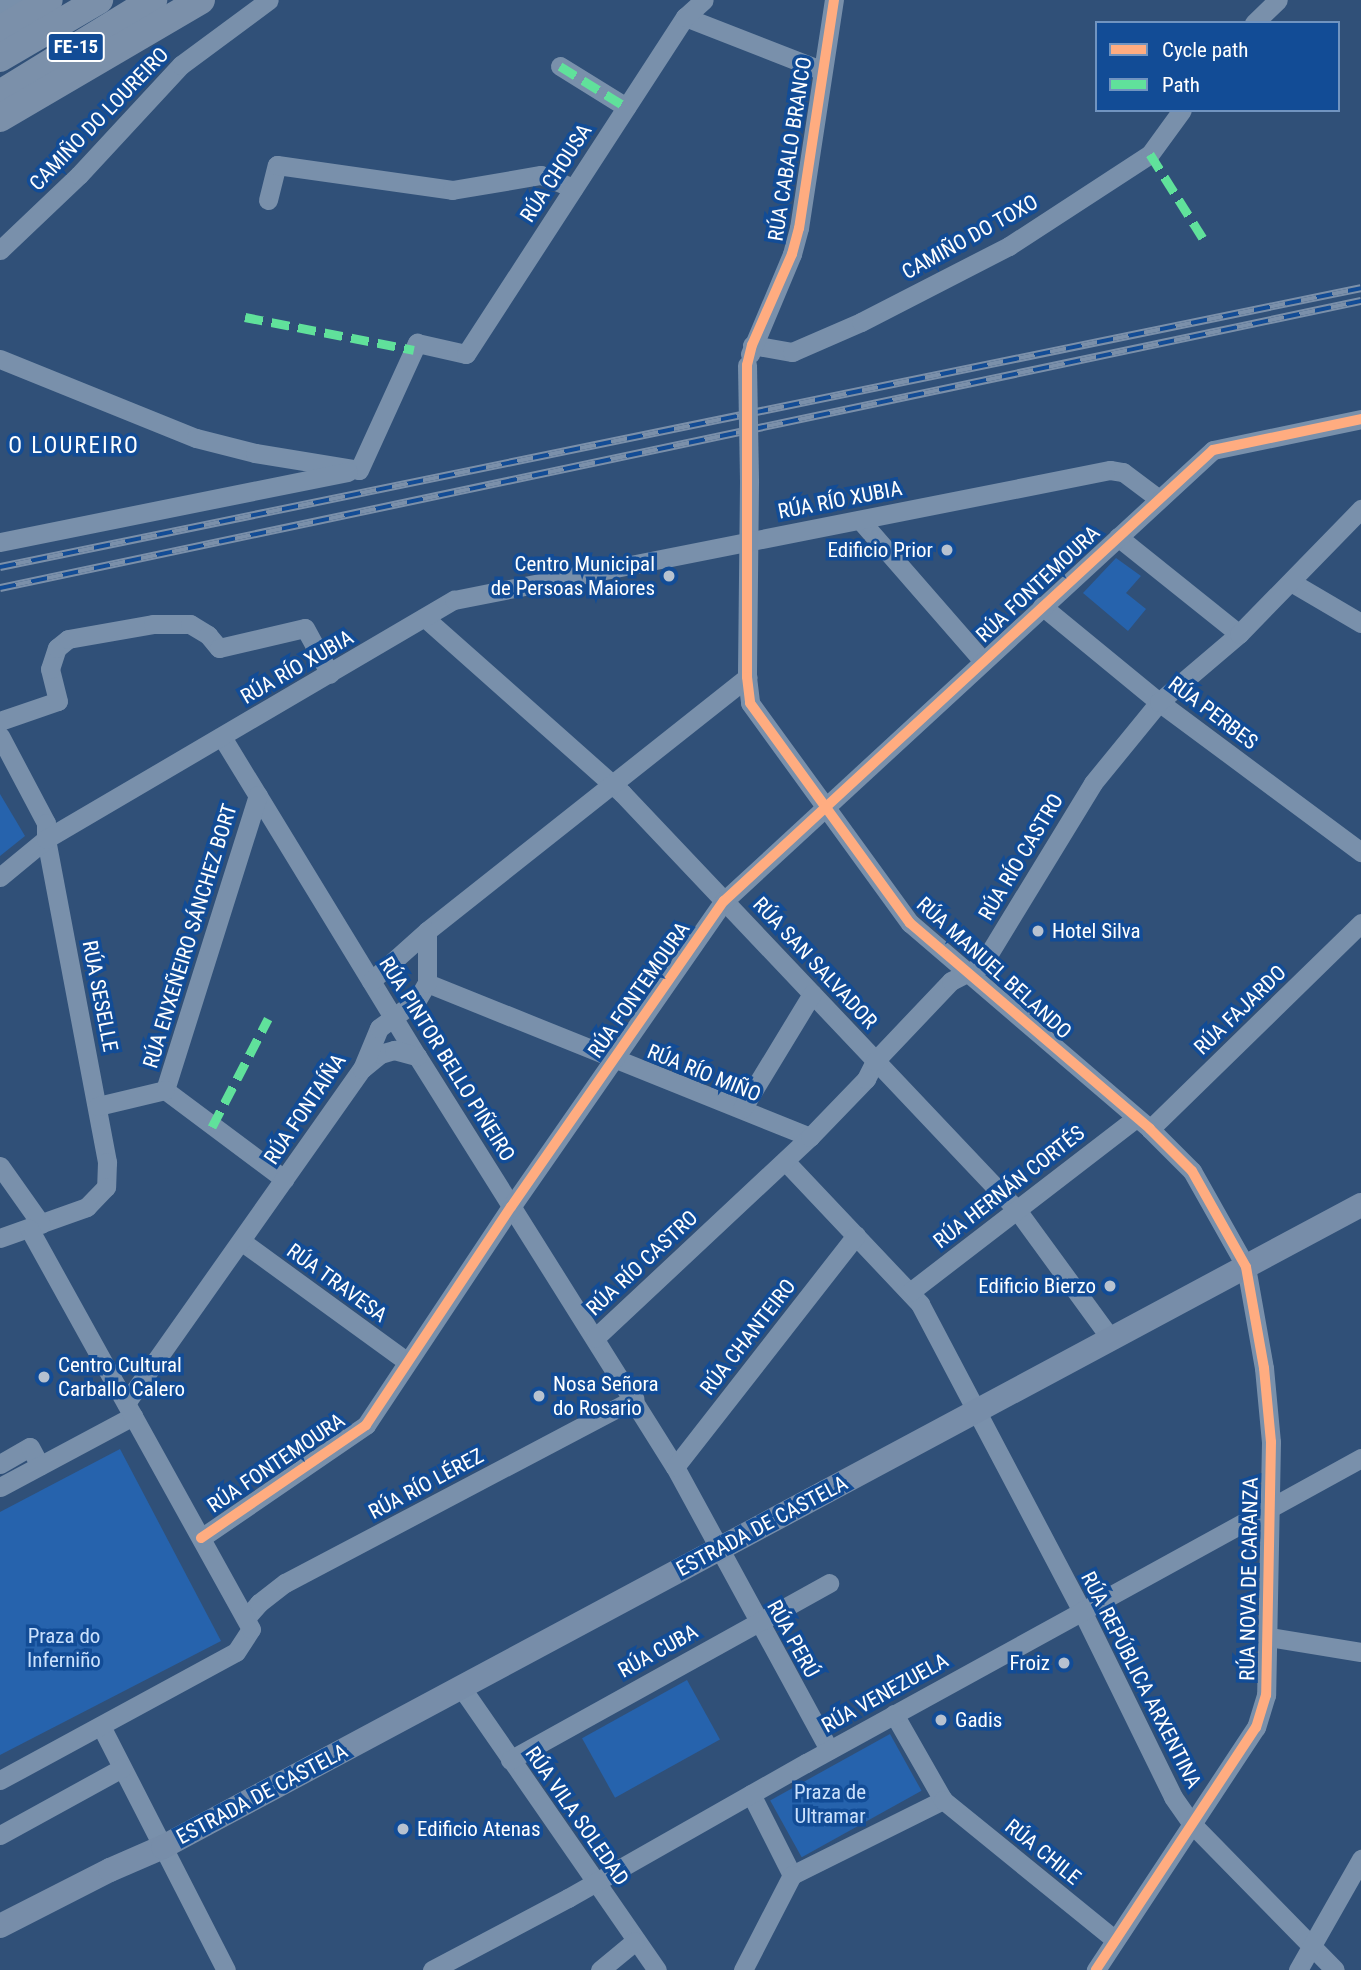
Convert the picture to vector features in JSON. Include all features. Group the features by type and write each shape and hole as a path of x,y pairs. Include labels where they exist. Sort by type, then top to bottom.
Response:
{"highway":[{"path":"0,30 49,0"},
{"name":"FE-15","path":"0,58 99,0"},
{"name":"FE-15","path":"0,93 153,0"},
{"path":"0,118 201,0"}],"main road":[{"name":"ESTRADA DE CASTELA","path":"0,1945 11,1922 110,1870 163,1847 1246,1267 1357,1213"}],"street":[{"path":"0,10 17,0"},
{"name":"CAMIÑO DO LOUREIRO","path":"0,250 79,175 181,65 269,0"},
{"name":"RÚA CHOUSA","path":"359,470 417,343 466,354 685,17 704,0"},
{"name":"RÚA CABALO BRANCO","path":"748,421 747,365 752,345 792,254 799,228 821,70 834,0"},
{"path":"1256,21 1278,0"},
{"path":"685,17 821,70"},
{"path":"560,66 626,107"},
{"name":"CAMIÑO DO TOXO","path":"752,345 792,352 861,322 1009,246 1150,154 1181,112"},
{"path":"268,201 277,164 452,190 541,175 573,188"},
{"path":"0,359 196,438 255,453 359,470"},
{"path":"1158,499 1213,450 1361,419"},
{"name":"RÚA MANUEL BELANDO","path":"748,421 747,677 750,703 910,923 1142,1124 1192,1171 1246,1267"},
{"path":"0,542 359,470"},
{"name":"RÚA RÍO XUBIA","path":"0,877 46,839 454,600 1110,471 1123,472 1158,499"},
{"name":"RÚA FONTEMOURA","path":"246,1618 201,1538 366,1424 511,1207 724,901 1158,499"},
{"name":"RÚA RÍO CASTRO","path":"595,1338 810,1137 866,1079 875,1061 951,981 982,965 1093,783 1159,702 1240,634 1361,509"},
{"path":"860,520 983,661"},
{"path":"1118,537 1240,634"},
{"path":"1291,582 1361,623"},
{"name":"RÚA PERBES","path":"1042,606 1159,702 1361,852"},
{"name":"RÚA SAN SALVADOR","path":"425,618 613,783 1017,1210 1111,1339"},
{"path":"0,721 58,701 50,669 57,648 68,639 153,624 190,624 208,635 219,648 305,628 330,674"},
{"path":"371,981 427,931 747,677"},
{"name":"RÚA SESELLE","path":"0,736 46,823 46,839 107,1162 106,1187 87,1207 0,1238"},
{"name":"RÚA PINTOR BELLO PIÑEIRO","path":"222,737 417,1056 634,1399 675,1467 718,1550"},
{"name":"RÚA ENXEÑEIRO SÁNCHEZ BORT","path":"165,1090 258,795"},
{"name":"RÚA FAJARDO","path":"1142,1124 1361,923"},
{"path":"427,931 427,983"},
{"name":"RÚA RÍO MIÑO","path":"427,983 810,1137"},
{"name":"RÚA FONTAÍÑA","path":"130,1409 241,1241 362,1069 379,1028 417,1000 427,983"},
{"path":"742,1109 812,994"},
{"path":"362,1069 380,1054 394,1050 417,1056"},
{"path":"98,1105 165,1090 284,1179"},
{"name":"RÚA HERNÁN CORTÉS","path":"910,1292 1017,1210 1142,1124"},
{"name":"RÚA REPÚBLICA ARXENTINA","path":"785,1161 920,1304 1082,1611 1173,1797 1192,1824 1335,1970"},
{"path":"0,1166 35,1226 201,1538"},
{"name":"RÚA CHANTEIRO","path":"675,1467 856,1235"},
{"name":"RÚA TRAVESA","path":"241,1241 406,1361"},
{"name":"RÚA NOVA DE CARANZA","path":"1096,1970 1256,1727 1266,1695 1271,1443 1264,1368 1246,1267"},
{"name":"RÚA RÍO LÉREZ","path":"246,1618 259,1603 285,1583 634,1399"},
{"path":"0,1487 40,1466 130,1409"},
{"path":"0,1464 30,1447 40,1466"},
{"name":"RÚA VENEZUELA","path":"432,1970 1361,1458"},
{"name":"RÚA PERÚ","path":"718,1550 829,1750"},
{"name":"RÚA CUBA","path":"510,1760 829,1583"},
{"path":"0,1780 236,1652 251,1629 246,1618"},
{"path":"1269,1637 1361,1652"},
{"name":"RÚA VILA SOLEDAD","path":"461,1687 657,1970"},
{"path":"743,1970 792,1875 943,1800 894,1714"},
{"path":"101,1726 226,1970"},
{"path":"0,1835 122,1768"},
{"path":"751,1794 792,1875"},
{"name":"RÚA CHILE","path":"943,1800 1114,1939"},
{"path":"1298,1970 1361,1859"},
{"path":"600,1970 635,1941"}],"green space":[{"path":"1116,558 1141,576 1126,593 1146,609 1128,631 1083,593"},
{"path":"0,794 25,836 0,856"},
{"name":"Praza do Inferniño","path":"120,1449 221,1641 0,1755 0,1512"},
{"path":"687,1680 720,1739 615,1798 582,1738"},
{"name":"Praza de Ultramar","path":"890,1734 922,1791 802,1857 770,1800"}],"railway":[{"path":"0,567 1361,288"},
{"path":"0,588 1361,301"}],"marked path":[{"path":"560,66 626,107"},
{"path":"1150,154 1203,238"},
{"path":"245,317 414,350"},
{"path":"212,1127 268,1019"}],"cycle path":[{"path":"834,0 799,228 792,254 752,345 747,365 747,677 750,703 910,923 1150,1129 1192,1171 1246,1267 1264,1368 1271,1442 1266,1695 1256,1727 1096,1970"},
{"path":"201,1538 366,1425 511,1207 724,901 1213,450 1361,419"}],"place":[{"name":"Edificio Prior","path":"947,550"},
{"name":"Centro Municipal de Persoas Maiores","path":"669,576"},
{"name":"Hotel Silva","path":"1038,931"},
{"name":"Edificio Bierzo","path":"1110,1286"},
{"name":"Centro Cultural Carballo Calero","path":"44,1377"},
{"name":"Nosa Señora do Rosario","path":"539,1396"},
{"name":"Froiz","path":"1064,1663"},
{"name":"Gadis","path":"941,1720"},
{"name":"Edificio Atenas","path":"403,1829"}],"district":[{"name":"O LOUREIRO","path":"74,446"}]}
